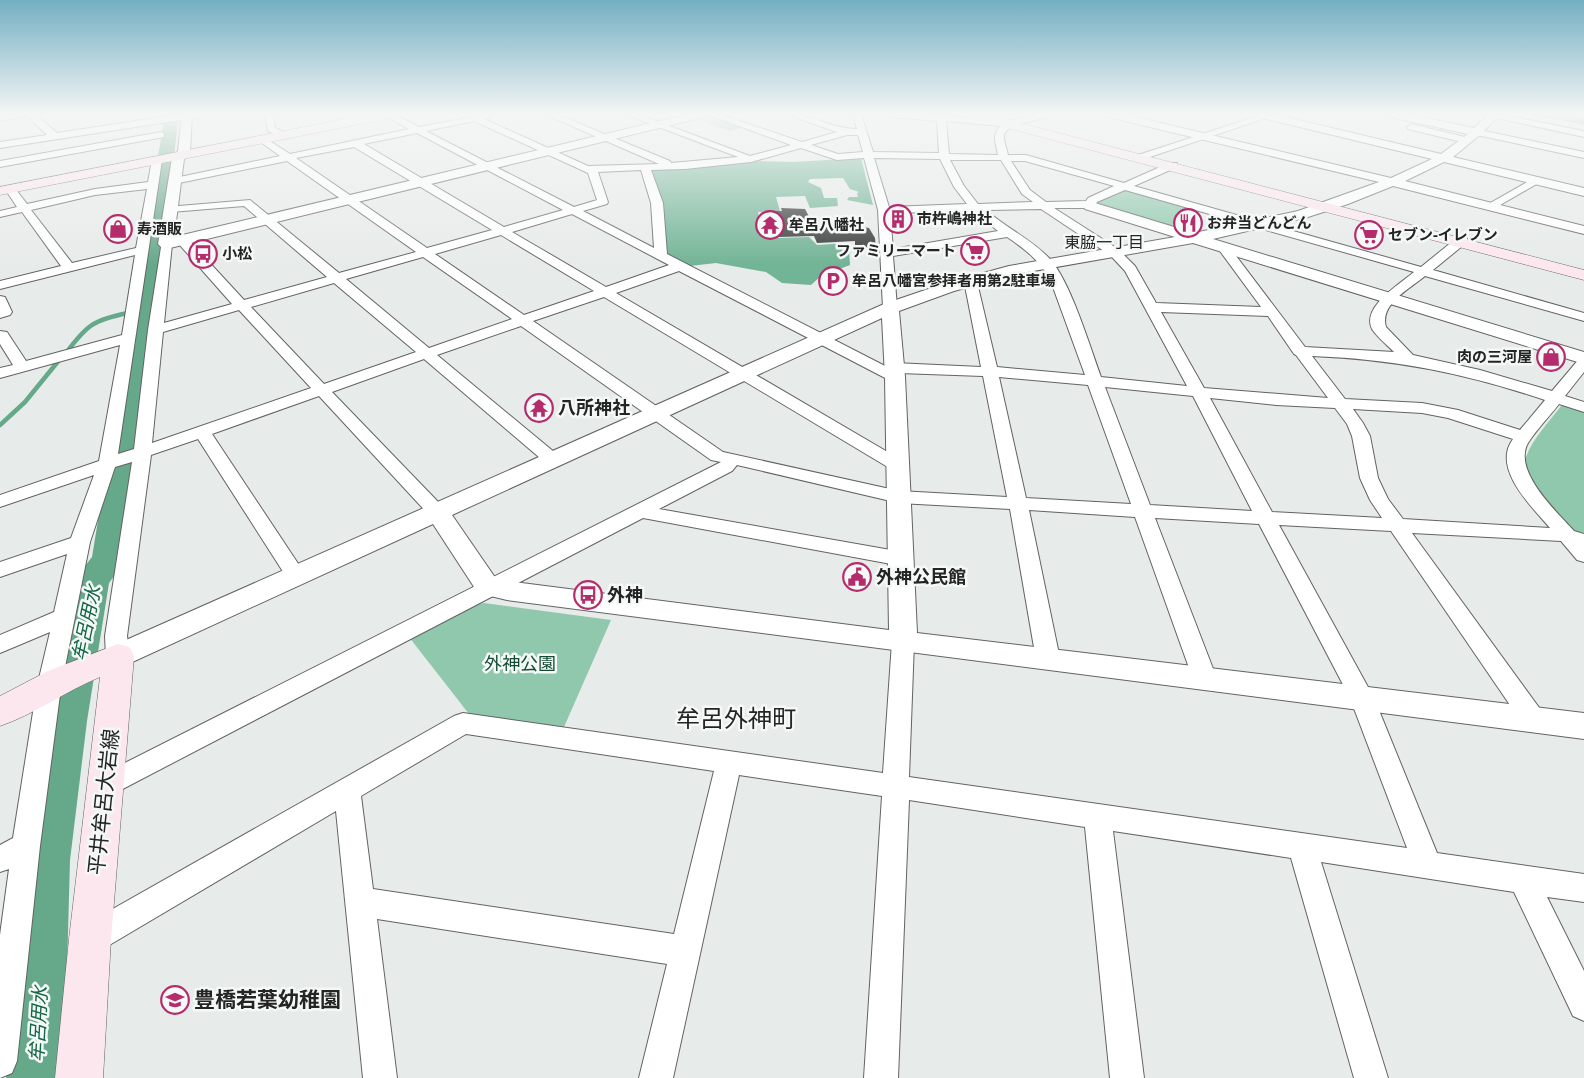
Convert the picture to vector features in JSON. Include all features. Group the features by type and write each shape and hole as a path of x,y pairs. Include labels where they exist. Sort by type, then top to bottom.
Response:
{"main road":[{"path":"3,186 122,164"},
{"path":"1164,164 1584,274"},
{"path":"0,712 54,684 110,660"},
{"name":"平井牟呂大岩線","path":"79,1078 90,939 106,785 110,660"}],"street":[{"path":"163,164 152,185 159,239 241,305 437,512 485,583 491,587 507,591 903,642 1584,726"},
{"path":"0,1061 4,1002 26,846 54,684 63,617 80,542 111,463 128,338 148,289 159,239 170,209 174,181 170,164"},
{"path":"174,181 257,164"},
{"path":"297,164 717,456 899,497 1396,524 1566,535 1584,540"},
{"path":"389,164 898,465"},
{"path":"482,164 823,339 894,373 991,372 1094,380 1199,393 1340,404 1383,404 1430,409 1475,420 1524,437"},
{"path":"0,285 69,268 159,239 269,219 498,164"},
{"path":"155,330 603,202 592,171 576,164"},
{"path":"669,164 673,166"},
{"path":"587,169 692,164"},
{"path":"871,164 884,210 894,373 902,559 903,642 881,1078"},
{"path":"948,164 959,187 975,207 1008,233 1034,250 1048,263 1057,280 1205,679"},
{"path":"1008,164 1026,192 1042,205 1114,252 1130,269 1199,393 1362,698 1428,865"},
{"path":"1048,164 1584,317"},
{"path":"1319,164 1584,230"},
{"path":"110,660 890,308 971,281 1048,263 1197,239 1262,226 1328,208 1393,182 1430,164"},
{"path":"1470,164 1584,192"},
{"path":"645,166 658,203 661,256"},
{"path":"1086,205 1092,200 1171,166"},
{"path":"1491,206 1536,180"},
{"path":"0,214 95,192 152,185"},
{"path":"3,186 69,268"},
{"path":"93,207 95,192"},
{"path":"170,209 246,202 269,219 553,460"},
{"path":"884,210 1086,205 1584,358"},
{"path":"886,254 1008,233"},
{"path":"1408,359 1379,328 1377,321 1379,310 1390,298 1461,242"},
{"path":"1222,247 1356,423 1361,436 1369,478 1379,500 1534,720"},
{"path":"0,501 680,266"},
{"path":"971,281 1018,502 1048,659"},
{"path":"110,660 116,636 155,330 148,289"},
{"path":"0,300 5,312 0,314"},
{"path":"1152,307 1271,312"},
{"path":"0,336 2,335 22,367"},
{"path":"0,373 128,338"},
{"path":"1300,351 1368,354 1408,359 1462,370 1584,407"},
{"path":"1584,362 1518,444 1516,458 1523,484 1584,555"},
{"path":"202,432 296,576"},
{"path":"106,785 726,468 733,459"},
{"path":"643,509 648,513 902,559"},
{"path":"0,570 80,542"},
{"path":"0,644 63,617"},
{"path":"90,939 463,723 1584,888"},
{"path":"656,1078 729,762"},
{"path":"347,790 380,1078"},
{"path":"1098,817 1127,1078"},
{"path":"0,859 26,846"},
{"path":"1302,847 1371,1078"},
{"path":"1523,879 1584,1005"},
{"path":"361,902 684,951"}],"green space":[{"path":"1127,188 1203,211 1170,226 1100,206 1097,202"},
{"path":"1561,406 1570,406 1584,411 1584,537 1577,534 1542,498 1528,477 1525,466 1526,457 1533,443"},
{"name":"外神公園","path":"484,603 611,620 564,727 469,714 409,637 469,607"}],"shaded area":[{"name":"牟呂八幡社","path":"705,164 863,164 873,205 847,200 849,197 858,197 857,193 859,192 850,189 843,178 810,179 808,182 821,188 824,198 837,198 838,206 810,208 805,196 776,197 780,211 758,212 759,217 771,217 778,238 809,237 817,245 848,243 852,246 849,249 850,265 821,276 811,285 782,283 766,272 716,263 690,266 668,256 662,202 650,168"}],"building":[{"path":"781,208 805,209 814,226 850,225 869,228 875,238 876,248 855,247 855,241 817,243 814,236 778,237 770,211 782,211"}],"waterway":[{"name":"牟呂用水","path":"35,1078 46,860 66,721 92,580 109,560 165,164"},
{"path":"66,353 92,325 106,318 128,313"},
{"path":"0,425 25,402 60,359"}],"place":[{"name":"市杵嶋神社","path":"898,219"},
{"name":"お弁当どんどん","path":"1188,223"},
{"name":"牟呂八幡社","path":"770,225"},
{"name":"寿酒販","path":"118,229"},
{"name":"セブン-イレブン","path":"1369,235"},
{"name":"ファミリーマート","path":"975,251"},
{"name":"小松","path":"203,254"},
{"name":"牟呂八幡宮参拝者用第2駐車場","path":"833,281"},
{"name":"肉の三河屋","path":"1551,357"},
{"name":"八所神社","path":"539,408"},
{"name":"外神公民館","path":"857,577"},
{"name":"外神","path":"588,595"},
{"name":"豊橋若葉幼稚園","path":"175,1000"}],"district":[{"name":"東脇一丁目","path":"1104,242"},
{"name":"牟呂外神町","path":"736,719"}]}
